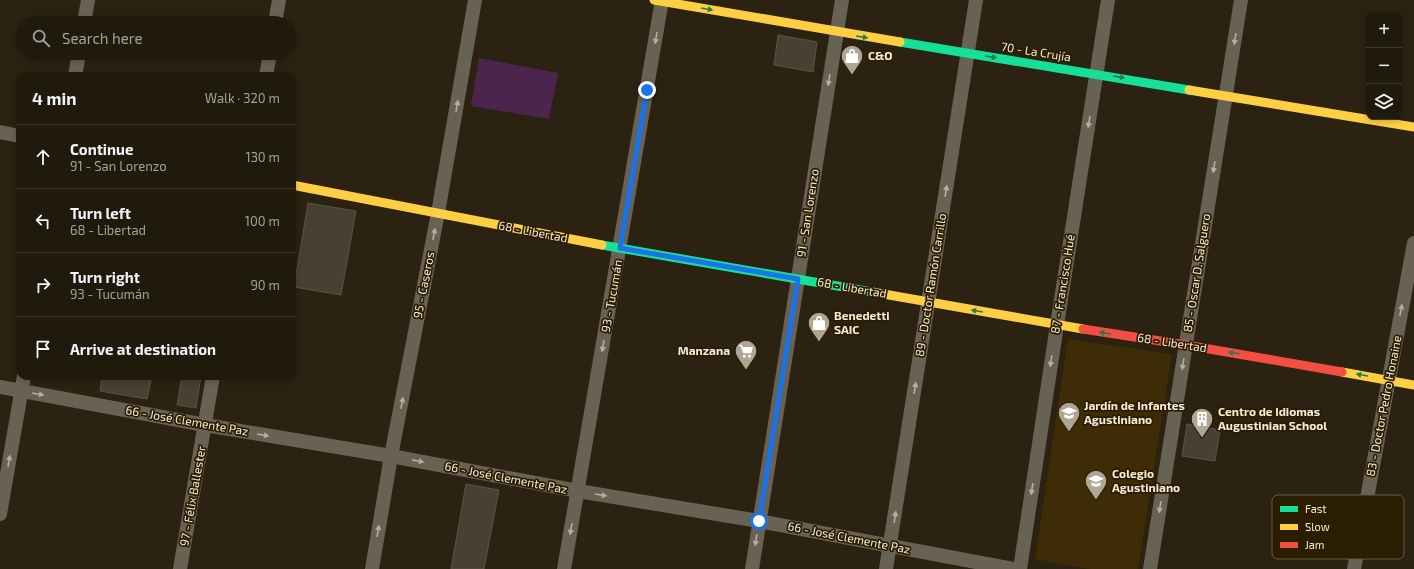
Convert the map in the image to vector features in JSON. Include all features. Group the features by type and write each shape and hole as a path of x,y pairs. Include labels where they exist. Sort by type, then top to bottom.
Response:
{"street":[{"path":"85,16 88,0"},
{"path":"276,16 279,0"},
{"name":"95 - Caseros","path":"372,569 391,456 438,213 475,0"},
{"name":"70 - La Crujía","path":"660,0 967,54 1226,95 1414,127"},
{"name":"93 - Tucumán","path":"564,569 620,248 660,0"},
{"name":"91 - San Lorenzo","path":"752,569 842,0"},
{"name":"89 - Doctor Ramón Carrillo","path":"886,569 976,0"},
{"name":"87 - Francisco Hué","path":"1020,569 1108,0"},
{"name":"85 - Oscar D. Salguero","path":"1150,569 1240,0"},
{"path":"75,72 77,60"},
{"path":"267,72 269,60"},
{"path":"0,132 16,135"},
{"name":"68 - Libertad","path":"296,186 620,248 1057,325 1186,345 1414,385"},
{"name":"83 - Doctor Pedro Honaine","path":"1367,495 1414,243"},
{"path":"0,514 23,380"},
{"name":"97 - Félix Ballester","path":"180,569 212,380"},
{"name":"66 - José Clemente Paz","path":"0,387 205,425 391,456 578,491 759,521 1012,569"},
{"name":"83 - Doctor Pedro Honaine","path":"1354,569 1356,559"}],"shaded area":[{"path":"479,58 558,73 549,119 471,106"},
{"name":"Colegio Agustiniano","path":"1068,339 1172,354 1138,569 1090,569 1035,559"}],"building":[{"path":"778,35 817,42 813,72 774,65"},
{"path":"308,203 356,211 341,295 296,287 296,275"},
{"path":"101,380 151,380 147,399 100,391"},
{"path":"181,380 200,380 196,408 177,405"},
{"name":"Centro de Idiomas Augustinian School","path":"1187,424 1220,430 1215,461 1182,456"},
{"path":"466,484 499,490 484,569 451,569"}],"traffic: fast":[{"path":"900,42 1189,90"},
{"path":"602,245 872,292"}],"traffic: slow":[{"path":"654,0 900,42"},
{"path":"1189,90 1414,127"},
{"path":"296,186 602,245"},
{"path":"872,292 1083,329"},
{"path":"1342,372 1414,385"}],"traffic: jam":[{"path":"1083,329 1342,372"}],"place":[{"name":"C&O","path":"852,76"},
{"name":"Benedetti SAIC","path":"819,342"},
{"name":"Manzana","path":"746,370"},
{"name":"Jardín de Infantes Agustiniano","path":"1069,432"},
{"name":"Centro de Idiomas Augustinian School","path":"1202,438"},
{"name":"Colegio Agustiniano","path":"1096,500"}],"route":[{"path":"647,90 620,248 798,279 759,521"}]}
